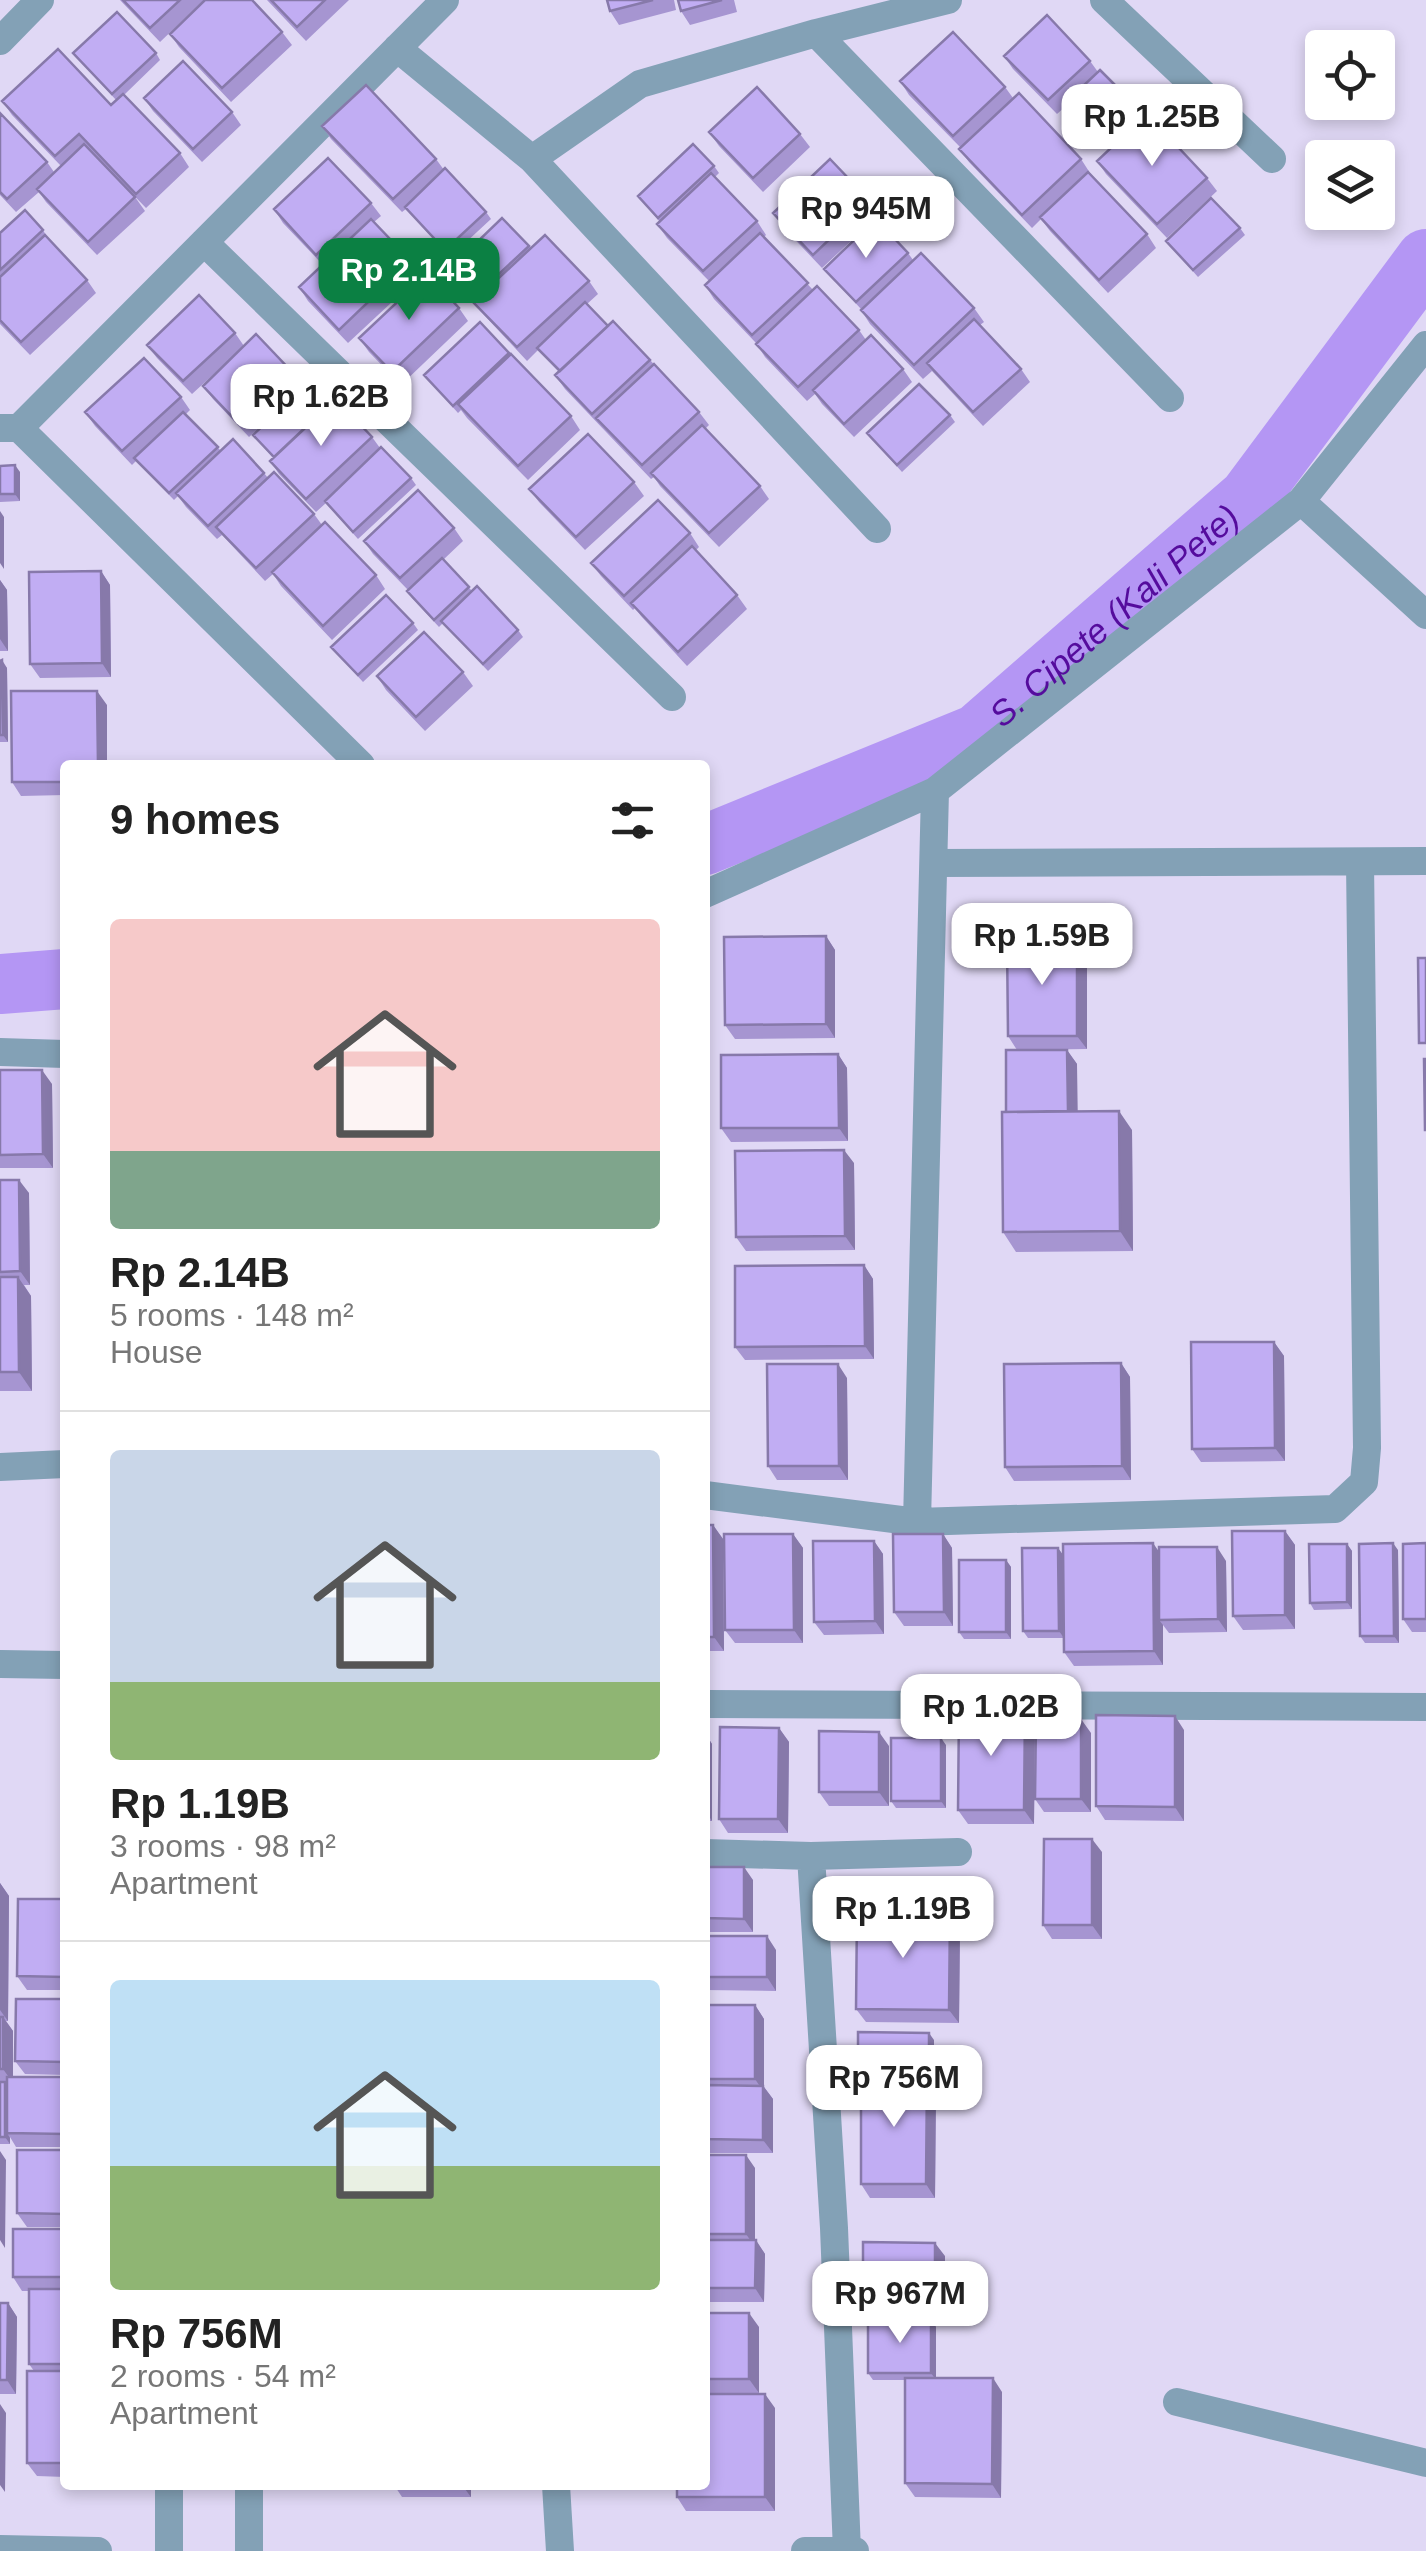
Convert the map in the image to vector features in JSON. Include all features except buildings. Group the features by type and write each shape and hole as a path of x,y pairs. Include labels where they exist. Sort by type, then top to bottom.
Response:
{"street":[{"path":"0,40 40,0"},
{"path":"356,760 10,428 204,242 445,0"},
{"path":"532,158 640,84 948,0"},
{"path":"1104,0 1272,158"},
{"path":"816,33 1170,398"},
{"path":"398,48 532,158 877,529"},
{"path":"204,242 672,697"},
{"path":"710,892 936,791 1302,501 1426,345"},
{"path":"1302,501 1426,615"},
{"path":"917,1522 936,791"},
{"path":"710,1496 917,1522 1335,1509 1364,1482 1368,1448 1360,862"},
{"path":"936,864 1426,862"},
{"path":"0,1052 60,1054"},
{"path":"0,1468 60,1464"},
{"path":"0,1664 60,1665"},
{"path":"710,1704 1426,1706"},
{"path":"710,1854 958,1852"},
{"path":"811,1856 835,2246 847,2551"},
{"path":"1177,2402 1426,2464"},
{"path":"169,2490 169,2551"},
{"path":"249,2490 249,2551"},
{"path":"556,2490 560,2551"},
{"path":"0,2549 98,2551"},
{"path":"805,2551 855,2551"}],"waterway":[{"name":"S. Cipete (Kali Pete)","path":"710,843 977,734 1249,497 1426,259"},
{"name":"S. Cipete (Kali Pete)","path":"0,984 60,979"}]}
